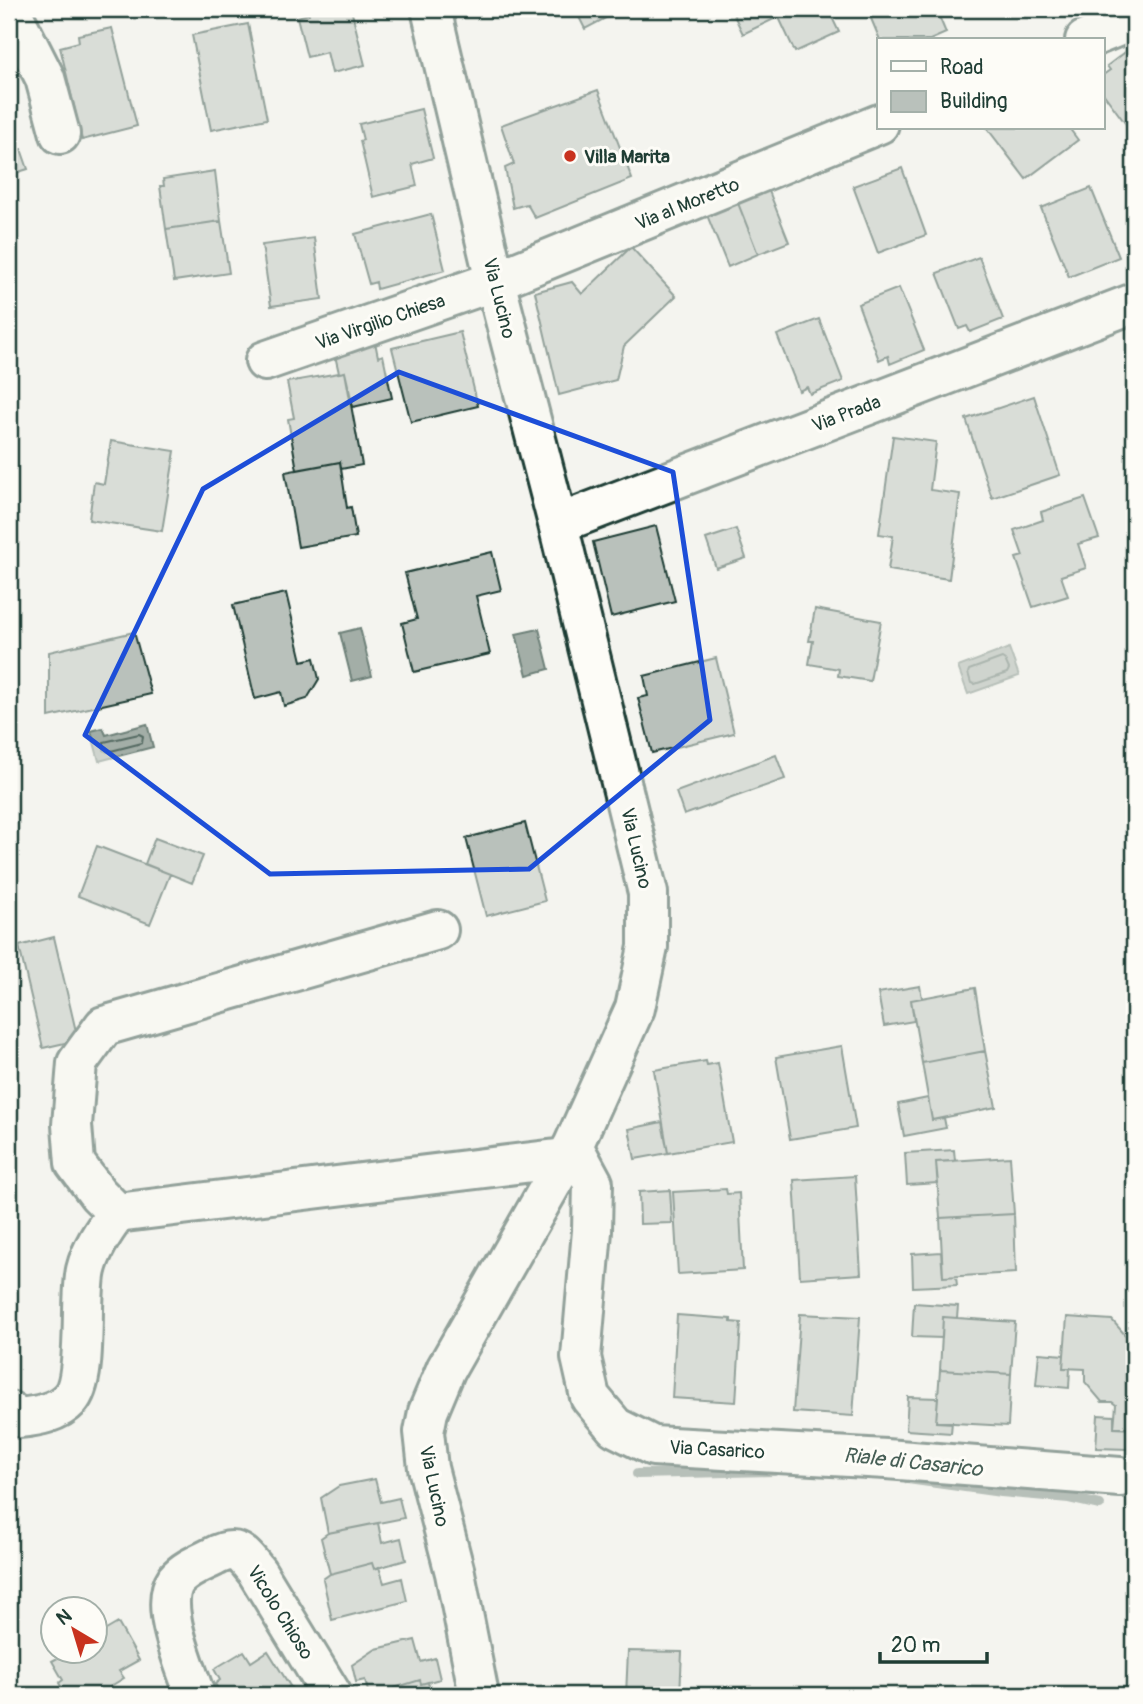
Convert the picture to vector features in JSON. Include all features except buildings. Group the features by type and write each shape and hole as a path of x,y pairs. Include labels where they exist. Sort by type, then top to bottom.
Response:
{"street":[{"path":"10,9 45,78 60,134"},
{"name":"Via Lucino","path":"431,9 495,281 558,524 648,893 649,947 635,1008 569,1152 446,1368 433,1396 424,1432 428,1468 455,1573 480,1695"},
{"path":"1090,38 1134,20"},
{"name":"Via al Moretto","path":"495,281 877,125"},
{"name":"Via Virgilio Chiesa","path":"265,361 495,281"},
{"name":"Via Prada","path":"558,524 1134,303"},
{"path":"117,1213 97,1194 75,1163 72,1125 77,1063 104,1026 438,930"},
{"path":"9,1411 19,1418 46,1414 70,1399 80,1372 86,1270 101,1234 117,1213 569,1152"},
{"name":"Via Casarico","path":"569,1152 593,1183 592,1231 581,1357 590,1397 615,1427 653,1446 886,1459 1120,1477"},
{"name":"Vicolo Chioso","path":"195,1695 169,1608 170,1593 177,1579 193,1567 223,1551 234,1550 243,1555 257,1572 332,1695"}],"highlighted area":[{"path":"399,372 673,472 710,720 529,869 270,874 85,735 203,489"}],"water":[{"path":"360,628 372,676 352,681 340,633"},
{"path":"539,629 549,669 527,675 516,634"},
{"path":"1009,648 1019,676 968,694 958,667"},
{"path":"147,724 153,747 99,761 91,731 103,728 106,735"}],"waterway":[{"name":"Riale di Casarico","path":"637,1474 774,1471"},
{"name":"Riale di Casarico","path":"908,1479 1069,1498 1100,1505"}],"place":[{"name":"Villa Marita","path":"570,156"}]}
